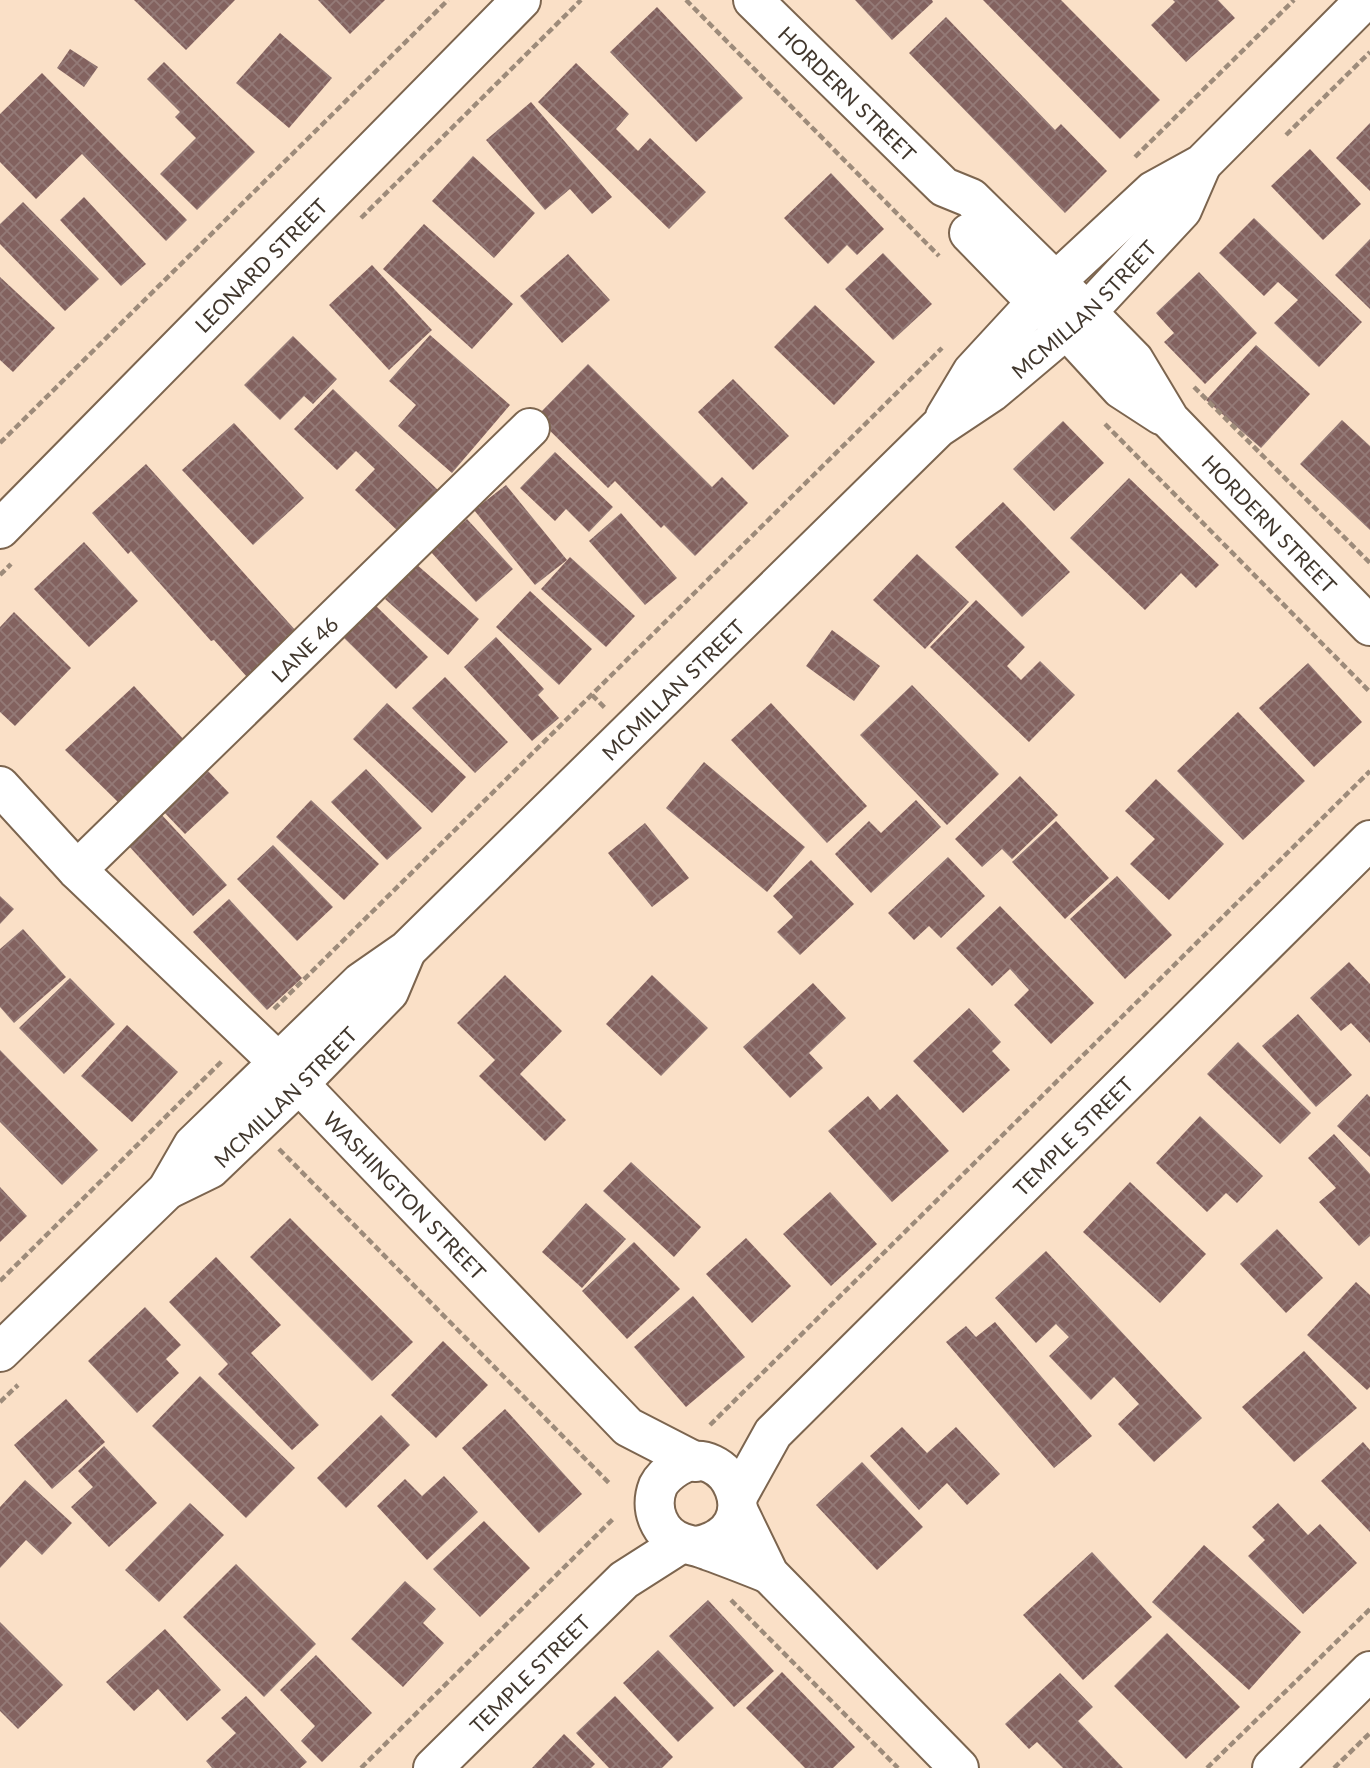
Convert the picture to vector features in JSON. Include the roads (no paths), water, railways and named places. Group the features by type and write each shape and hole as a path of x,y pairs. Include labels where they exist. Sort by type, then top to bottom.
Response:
{"street":[{"name":"LEONARD STREET","path":"0,529 521,0"},
{"name":"HORDERN STREET","path":"753,0 944,187 950,213 1077,321 1134,360 1170,420 1370,626"},
{"name":"MCMILLAN STREET","path":"938,428 972,372 1046,292 1153,191 1202,164 1365,0"},
{"name":"MCMILLAN STREET","path":"10,1367 167,1190 193,1145 289,1073 361,982 407,950 938,428 992,392 1077,321 1182,210 1202,164"},
{"name":"LANE 46","path":"77,870 530,428"},
{"name":"WASHINGTON STREET","path":"0,786 77,870 289,1073 628,1427 703,1463"},
{"name":"TEMPLE STREET","path":"738,1503 773,1433 1370,840"},
{"name":"WASHINGTON STREET","path":"628,1427 655,1504"},
{"name":"TEMPLE STREET","path":"703,1463 773,1433"},
{"path":"769,1574 690,1544 665,1531 660,1525 655,1504 660,1483 669,1472 681,1465 703,1463 727,1477 769,1574 959,1768"},
{"path":"690,1544 711,1543 724,1535 733,1524 738,1503"},
{"name":"TEMPLE STREET","path":"624,1580 655,1504"},
{"name":"TEMPLE STREET","path":"433,1768 624,1580 690,1544"},
{"path":"1272,1768 1370,1671"}]}
